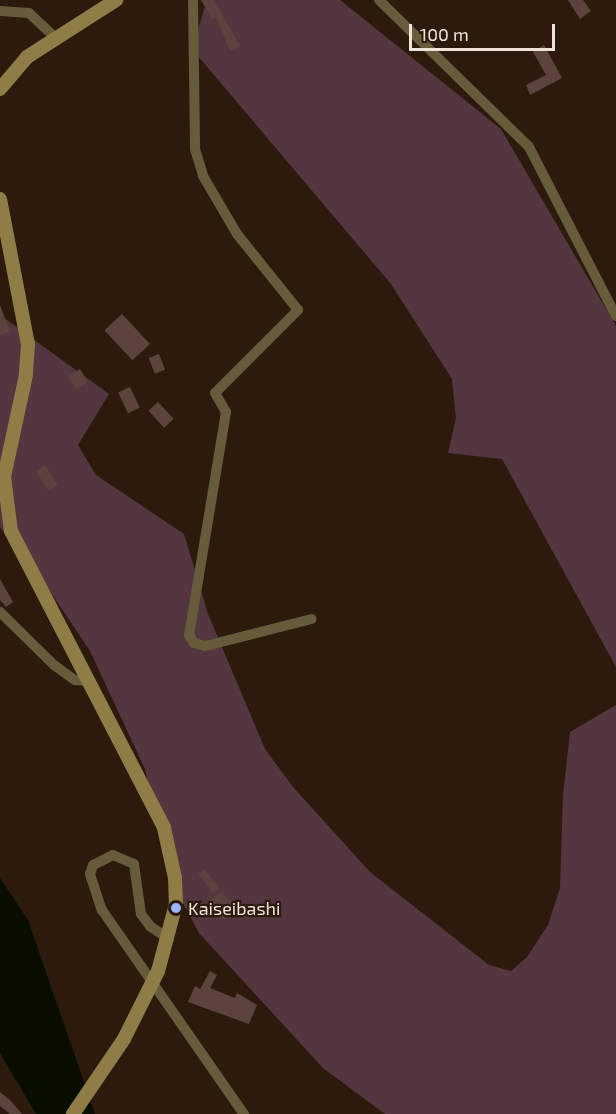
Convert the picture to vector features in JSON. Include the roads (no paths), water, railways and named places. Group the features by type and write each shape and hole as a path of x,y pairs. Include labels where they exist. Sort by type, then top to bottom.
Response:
{"street":[{"path":"0,89 27,57 116,0"},
{"path":"193,0 195,149 201,170 231,226 298,310 215,393 226,412 189,635 194,643 205,646 312,619"},
{"path":"379,0 529,147 616,315"},
{"path":"0,11 29,13 55,37"},
{"path":"0,199 28,344 26,375 4,477 4,502 11,531 31,574 164,828 175,878 176,904 169,939 158,971 124,1039 73,1114"},
{"path":"0,612 54,665 75,680 88,681"},
{"path":"169,939 150,926 141,914 134,864 113,855 93,865 90,874 102,910 244,1114"}],"place":[{"name":"Kaiseibashi","path":"176,908"}]}
